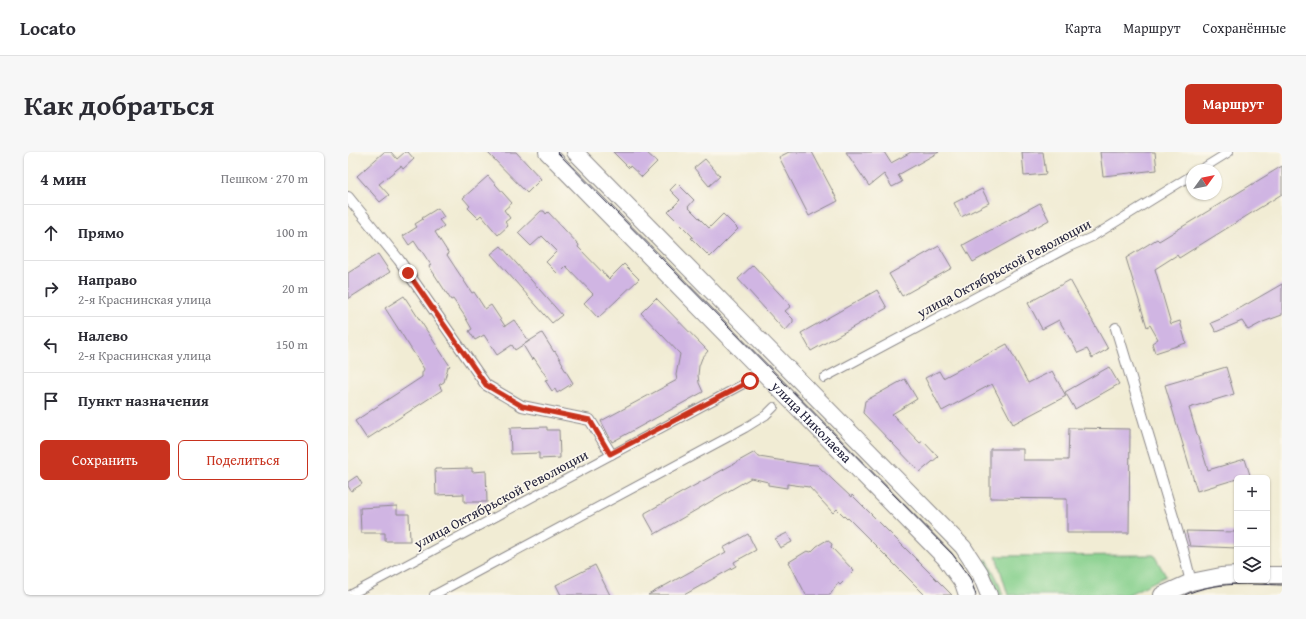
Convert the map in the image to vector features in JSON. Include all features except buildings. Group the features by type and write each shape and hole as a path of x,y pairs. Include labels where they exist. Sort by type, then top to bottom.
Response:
{"main road":[{"name":"улица Николаева","path":"547,152 945,558 963,583 967,595"},
{"name":"улица Николаева","path":"578,156 963,547 980,573 989,595"},
{"path":"1270,575 1282,575"},
{"path":"1162,595 1191,582 1221,576 1234,576"}],"street":[{"path":"1210,164 1229,152"},
{"path":"570,176 578,156"},
{"name":"улица Октябрьской Революции","path":"824,378 1069,246 1092,237 1186,179"},
{"path":"348,198 399,260 486,385 522,406 590,420 610,454"},
{"path":"1116,328 1183,550 1191,582"},
{"name":"улица Октябрьской Революции","path":"350,595 610,454 750,381"},
{"path":"434,595 746,428 766,415 774,407"}],"green space":[{"path":"1154,555 1166,576 1127,595 1008,595 996,556"},
{"path":"987,559 1003,595 998,595 994,581 984,561"}],"tram line":[{"path":"557,152 953,555 970,578 976,595"},
{"path":"1185,595 1208,587 1220,585 1282,585"}],"route":[{"path":"408,273 486,385 522,406 590,420 610,454 750,381"}]}
